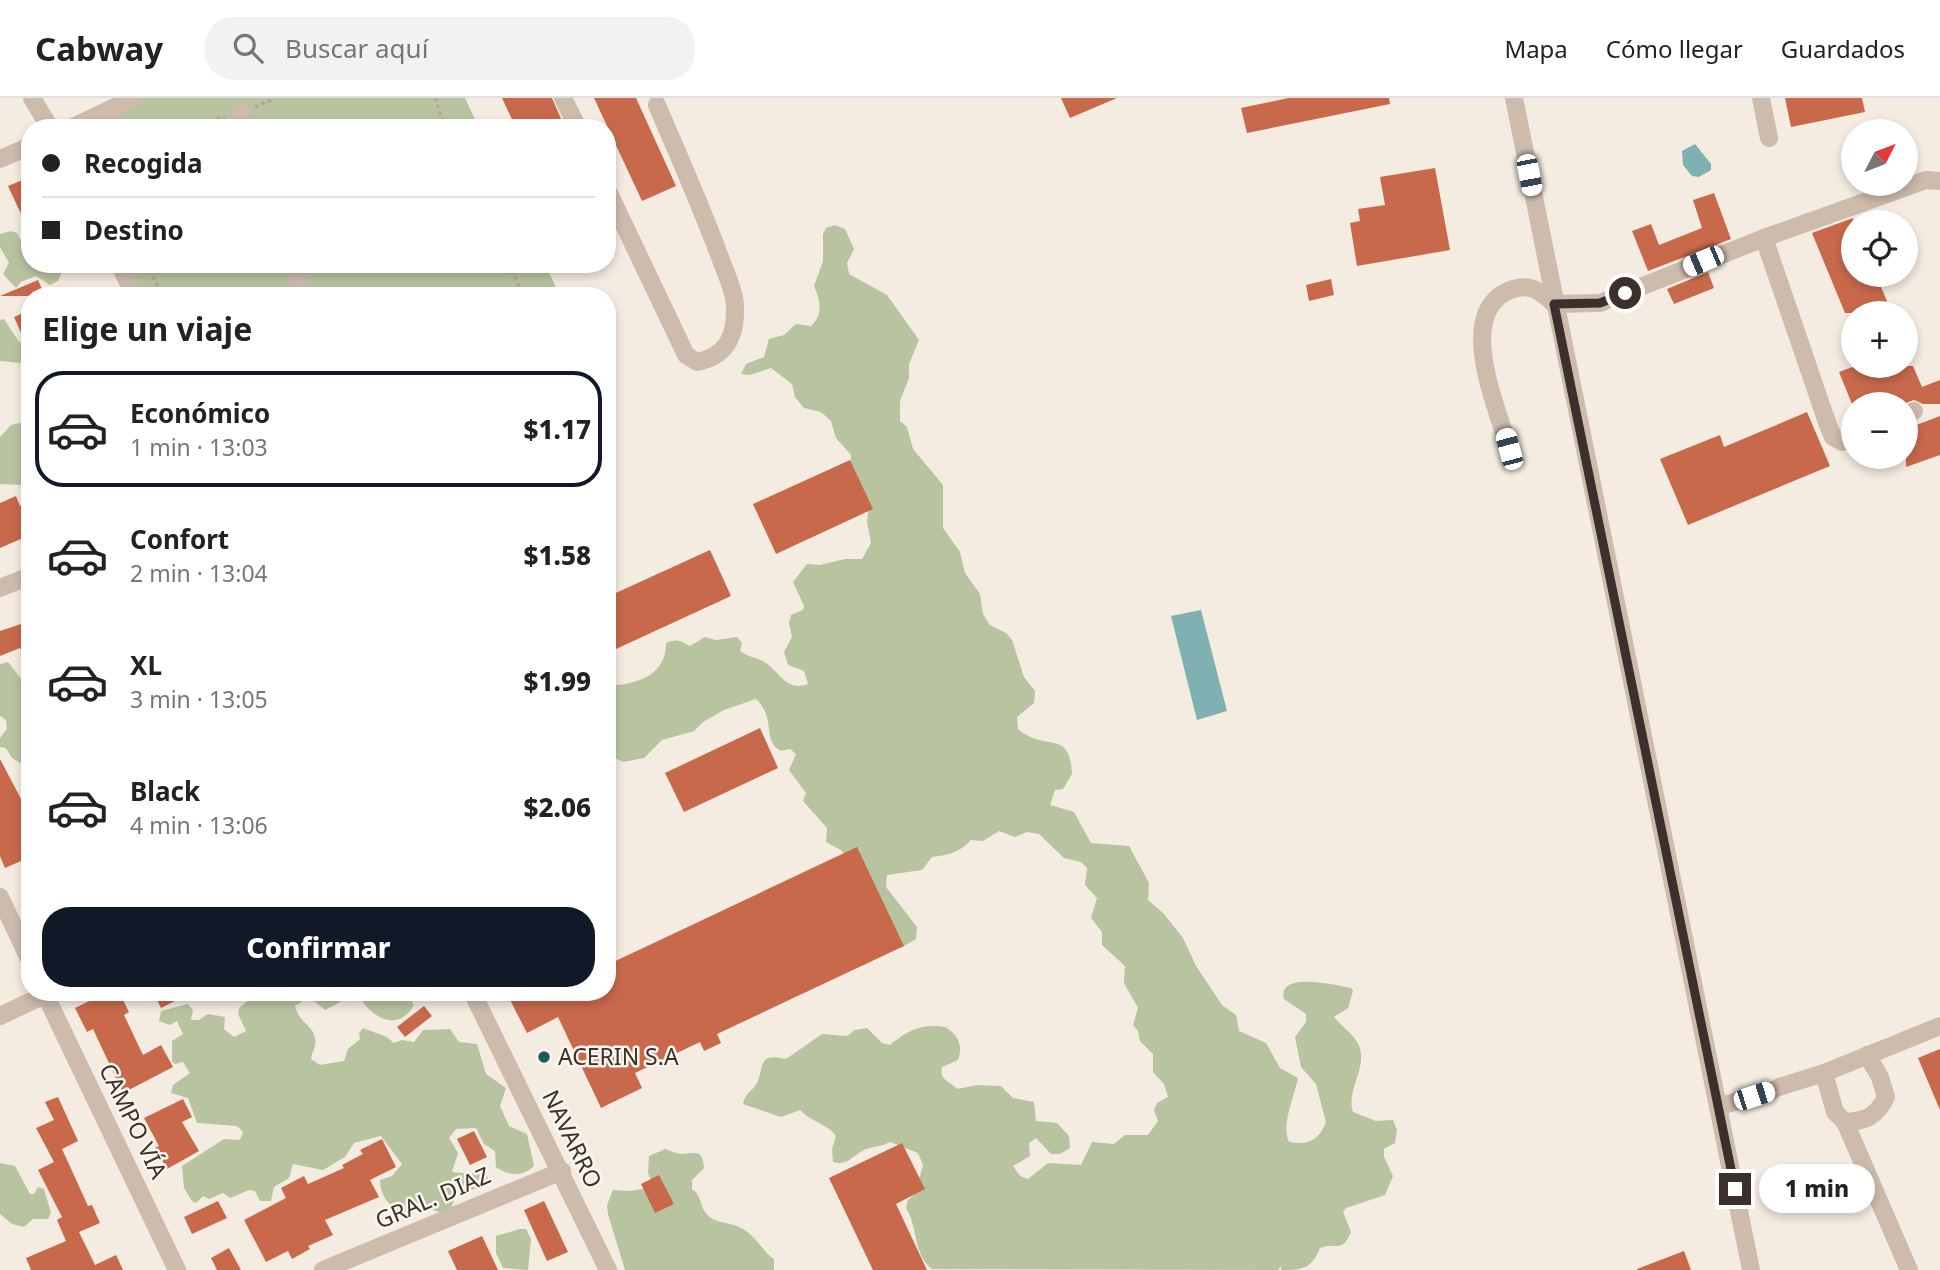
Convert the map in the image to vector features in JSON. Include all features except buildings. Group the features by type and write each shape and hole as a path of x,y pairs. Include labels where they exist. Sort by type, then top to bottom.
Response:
{"street":[{"path":"33,98 45,119"},
{"path":"90,119 134,98"},
{"path":"563,98 574,119"},
{"path":"1514,98 1751,1270"},
{"path":"1761,98 1769,138"},
{"path":"616,208 686,355 697,362 713,359 728,344 735,323 736,303 710,228 657,105"},
{"path":"0,159 21,150"},
{"path":"1509,449 1481,342 1482,321 1486,310 1501,294 1525,286 1540,290 1554,304 1600,303 1926,180 1940,181"},
{"path":"1764,239 1828,425 1833,437 1841,441"},
{"path":"0,588 21,580"},
{"path":"0,897 21,942"},
{"path":"0,1016 31,1001"},
{"name":"CAMPO VÍA","path":"51,1001 177,1270"},
{"name":"NAVARRO","path":"477,1001 562,1171 608,1270"},
{"path":"1718,1107 1824,1073 1940,1026"},
{"path":"1845,1122 1863,1121 1875,1115 1886,1097 1880,1077 1867,1055"},
{"path":"1824,1073 1835,1112 1845,1122 1909,1270"},
{"name":"GRAL. DIAZ","path":"323,1270 562,1171"}],"path":[{"path":"435,98 442,119"}],"green space":[{"path":"134,98 465,98 475,119 90,119"},
{"path":"835,225 845,229 854,249 847,263 849,274 887,295 919,340 909,364 909,378 900,401 900,421 907,427 913,449 943,485 943,528 960,552 965,573 980,594 983,614 990,625 1006,633 1012,640 1024,677 1035,691 1034,703 1017,717 1018,729 1038,740 1062,746 1067,751 1072,774 1063,789 1055,790 1050,805 1074,812 1091,843 1129,846 1149,883 1148,900 1164,914 1183,938 1196,966 1222,1005 1236,1015 1239,1031 1266,1043 1280,1068 1298,1078 1287,1119 1289,1142 1302,1143 1312,1140 1320,1134 1326,1122 1316,1084 1301,1067 1295,1037 1306,1022 1306,1014 1284,999 1284,990 1298,982 1309,982 1351,988 1353,991 1348,1008 1334,1017 1355,1039 1361,1051 1360,1068 1351,1103 1353,1112 1376,1121 1393,1120 1397,1130 1395,1143 1384,1149 1384,1157 1393,1176 1385,1195 1346,1208 1343,1212 1351,1232 1348,1239 1338,1246 1320,1248 1305,1267 1295,1270 1281,1270 1281,1266 1278,1270 932,1269 922,1256 906,1208 908,1200 915,1194 923,1165 918,1153 890,1142 864,1150 846,1162 833,1162 832,1149 836,1136 800,1110 781,1117 743,1104 758,1081 767,1058 786,1059 822,1034 847,1036 855,1030 867,1028 882,1043 890,1045 915,1029 945,1027 957,1037 960,1050 958,1060 942,1067 941,1072 946,1080 957,1089 978,1085 1001,1086 1013,1098 1034,1102 1036,1121 1057,1123 1069,1136 1070,1148 1060,1154 1051,1154 1036,1138 1029,1143 1030,1156 1013,1166 1020,1176 1028,1179 1048,1163 1081,1165 1092,1142 1114,1144 1125,1135 1148,1135 1158,1121 1154,1110 1157,1103 1168,1097 1164,1084 1153,1072 1153,1054 1140,1041 1138,1031 1133,1025 1138,1008 1124,983 1125,966 1102,945 1102,932 1091,918 1097,898 1085,885 1087,868 1081,862 1064,858 1039,834 1027,832 1015,837 999,831 983,841 971,840 953,853 932,857 922,870 887,875 886,887 917,927 916,939 901,948 897,947 858,870 841,850 826,842 827,828 803,801 806,793 789,770 796,754 790,749 781,751 775,746 766,714 756,699 724,710 703,722 694,731 662,740 644,758 623,762 616,758 616,685 637,681 655,671 665,654 666,643 670,641 690,646 705,637 716,640 737,637 742,643 740,651 766,663 789,684 808,684 804,671 788,665 784,652 792,637 789,623 791,615 803,610 804,606 793,582 807,564 820,565 845,559 862,559 871,543 867,522 869,503 851,472 851,455 836,438 831,421 821,412 804,408 795,397 792,384 771,368 750,375 741,374 746,364 764,357 769,339 784,335 796,324 811,326 818,317 820,307 814,286 823,261 823,234 826,228"},
{"path":"11,231 17,233 21,241 21,273 62,273 58,281 50,285 36,276 21,282 16,288 3,274 9,263 0,247 0,234"},
{"path":"124,273 549,273 556,287 130,287"},
{"path":"4,319 21,343 21,363 0,361 0,320"},
{"path":"21,423 21,485 0,484 0,437 11,425"},
{"path":"8,662 21,679 21,763 12,758 6,748 0,747 0,738 7,729 6,720 0,716 0,664"},
{"path":"248,1001 303,1001 295,1006 314,1034 315,1044 311,1059 320,1065 344,1061 348,1049 360,1039 359,1033 363,1028 387,1037 394,1043 402,1040 414,1042 423,1030 450,1029 459,1042 477,1044 486,1074 506,1088 500,1106 509,1126 527,1134 534,1166 520,1174 501,1170 496,1167 495,1151 484,1144 476,1128 456,1129 449,1138 458,1153 452,1172 472,1174 481,1169 489,1179 475,1189 457,1193 451,1208 443,1213 426,1208 402,1213 389,1204 382,1191 380,1180 392,1176 402,1164 381,1136 354,1143 345,1157 323,1170 293,1164 289,1178 274,1187 271,1201 260,1201 255,1191 249,1190 230,1198 223,1193 209,1199 203,1196 196,1203 192,1201 184,1188 182,1166 224,1139 240,1140 243,1132 237,1126 197,1123 188,1098 171,1093 173,1085 190,1073 183,1062 172,1062 172,1041 183,1034 177,1021 170,1025 159,1021 161,1011 188,1004 193,1010 191,1020 199,1020 208,1014 225,1017 224,1029 234,1037 246,1031 238,1014 239,1008"},
{"path":"314,1001 342,1001 325,1010"},
{"path":"363,1001 412,1001 414,1005 404,1017 392,1020 379,1017"},
{"path":"665,1149 679,1154 700,1155 704,1168 692,1180 692,1189 705,1212 714,1220 734,1225 752,1236 774,1259 774,1270 625,1270 607,1205 613,1190 648,1188 651,1180 648,1173 649,1156"},
{"path":"0,1163 15,1166 30,1194 34,1194 38,1187 44,1189 51,1213 48,1219 33,1219 24,1227 12,1224 0,1214"},
{"path":"526,1229 531,1239 528,1270 503,1268 496,1253 496,1236"}],"water":[{"path":"1695,144 1711,164 1711,170 1699,177 1692,176 1683,165 1682,151"},
{"path":"1201,610 1227,711 1197,720 1171,616"}],"place":[{"name":"ACERIN S.A","path":"544,1057"}],"route":[{"path":"1625,293 1600,303 1554,304 1735,1189"}]}
